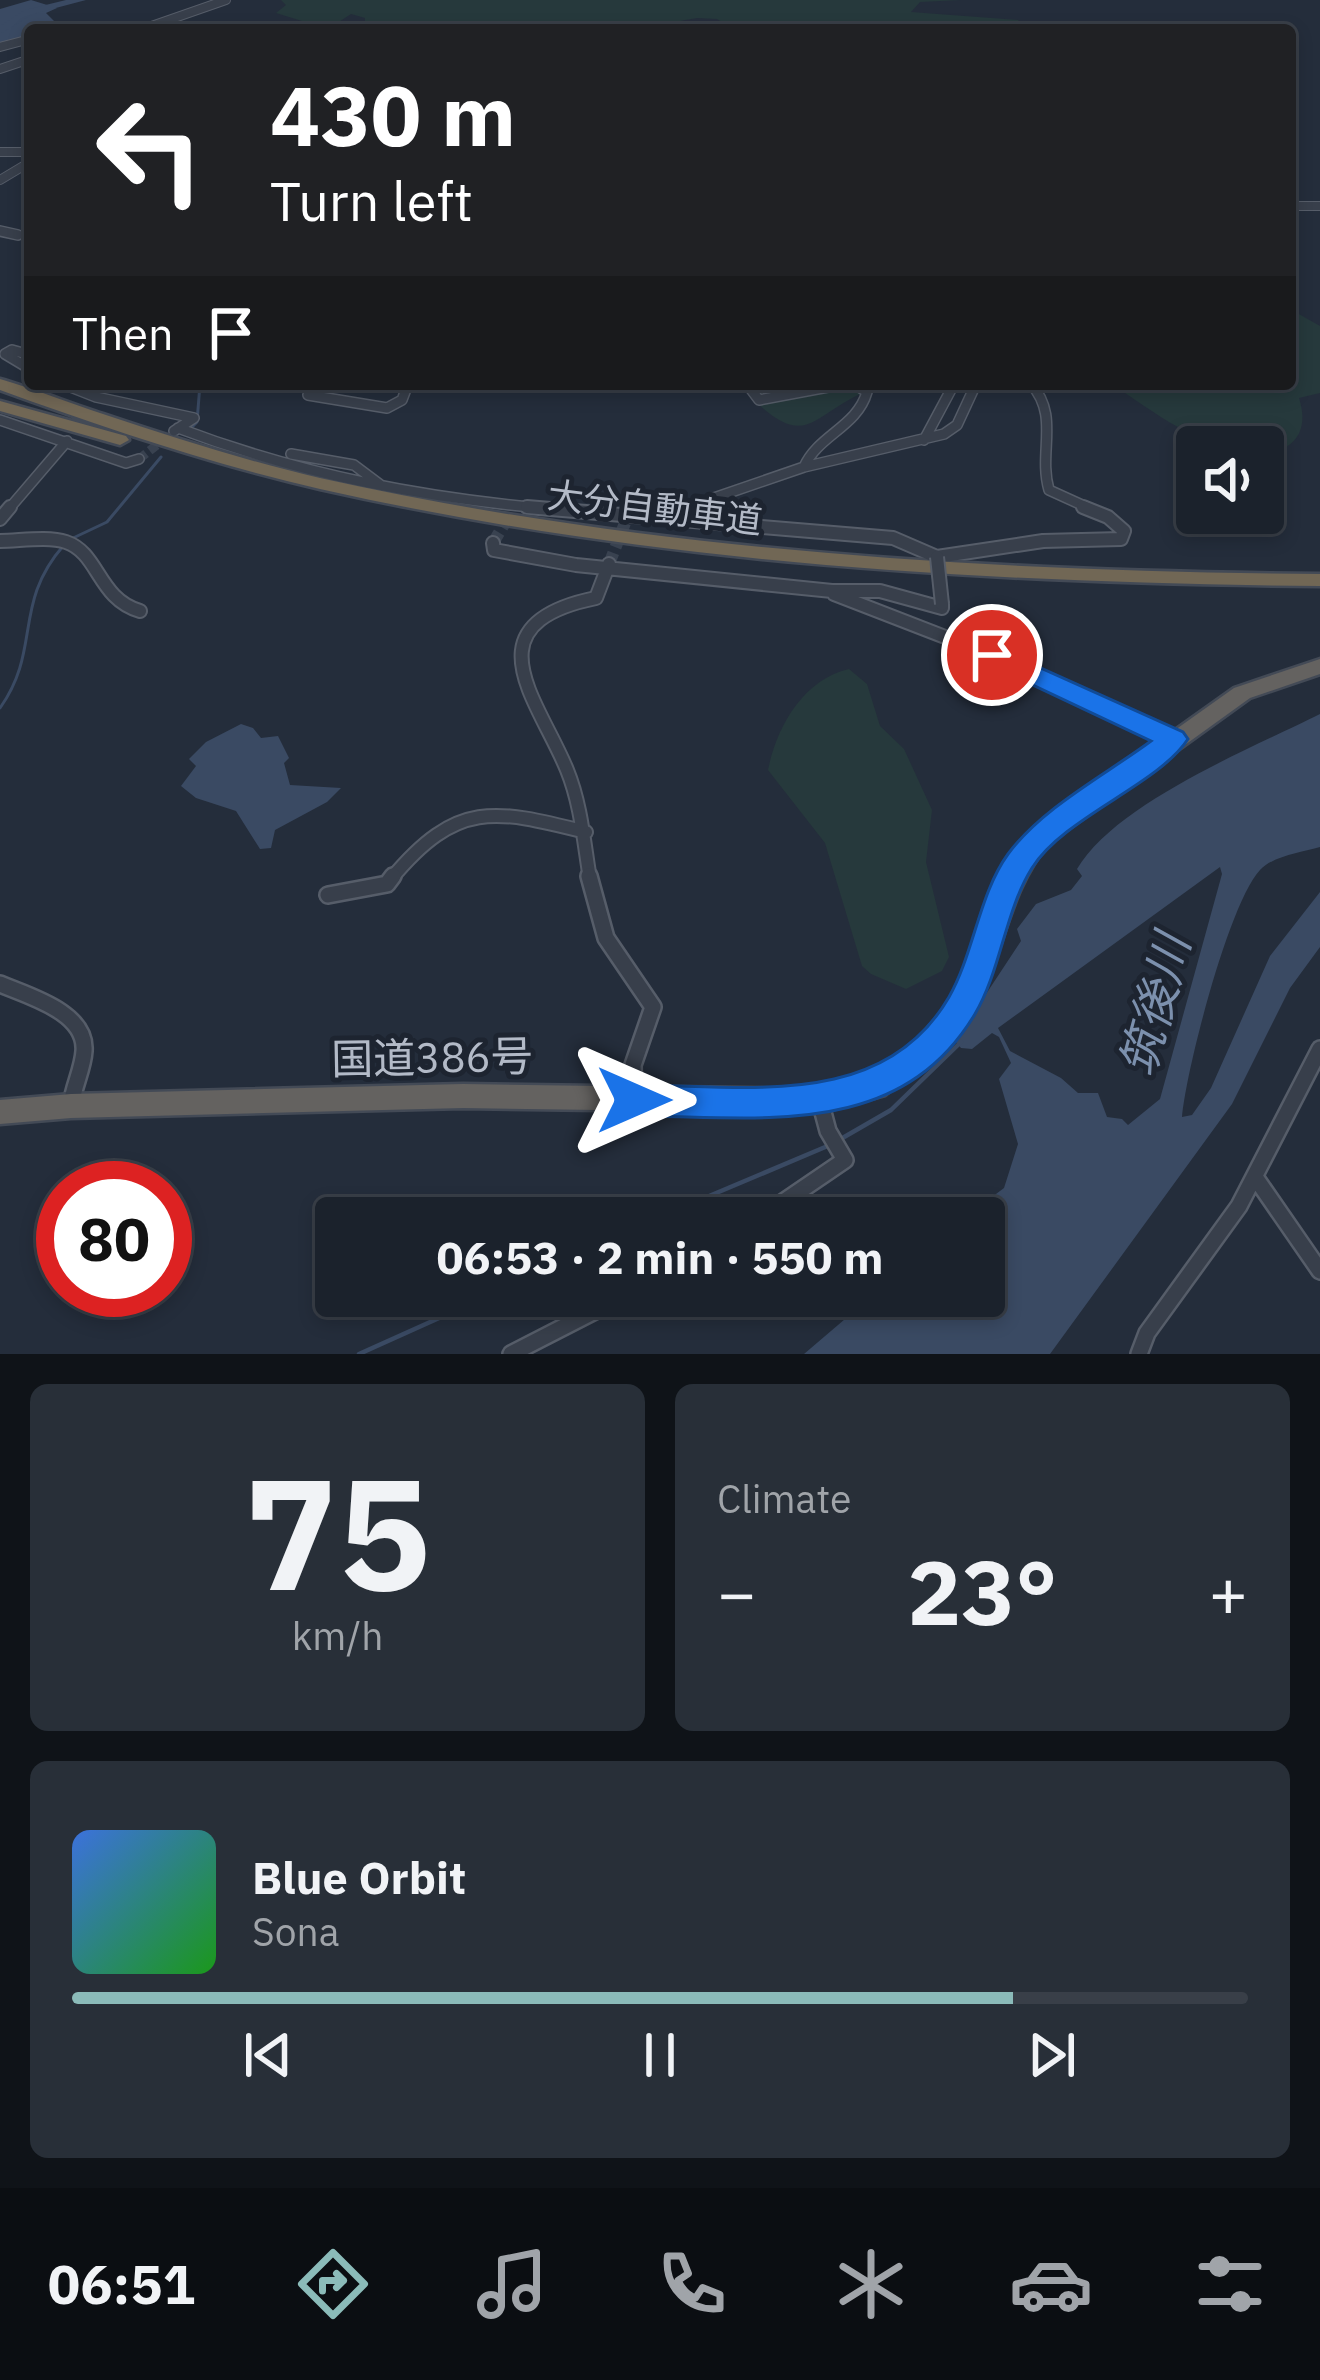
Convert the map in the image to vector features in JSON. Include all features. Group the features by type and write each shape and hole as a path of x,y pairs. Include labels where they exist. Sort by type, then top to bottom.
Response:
{"highway":[{"name":"大分自動車道","path":"0,383 66,408 316,482 469,514 640,541 812,560 1004,572 1320,580"},
{"name":"大分自動車道","path":"0,396 184,457 388,509 632,551 924,578 1320,591"},
{"path":"0,406 184,457"},
{"name":"国道386号","path":"0,1112 463,1096 820,1101 875,1087 926,1048 962,1006 1018,863 1041,837 1242,693 1320,666"}],"street":[{"path":"157,24 226,0"},
{"path":"0,231 18,236"},
{"path":"24,353 12,350 5,354 24,365"},
{"path":"79,390 194,418 182,430 254,457 510,512 658,518 893,538 937,557 1043,541 1121,539 1124,532 1113,518 1064,502 1049,490 1044,443 1052,414 1038,390"},
{"path":"308,394 387,408 402,400 406,390"},
{"path":"751,390 759,400 812,390"},
{"path":"804,467 817,442 860,412 864,390"},
{"path":"924,440 951,390"},
{"path":"626,523 658,518 804,467 924,440 957,424 973,390"},
{"path":"0,420 126,463 140,459"},
{"path":"0,519 67,441"},
{"path":"291,454 362,469 382,486"},
{"path":"0,541 74,545 86,553 110,598 125,609 140,611"},
{"path":"494,543 494,550 514,555 828,591 878,590 942,608 937,557"},
{"path":"608,566 596,598 561,607 538,622 521,659 526,689 559,749 586,832 604,935 652,1007 633,1065 634,1100"},
{"path":"828,591 1020,666 1173,739"},
{"path":"328,895 386,884 422,842 477,815 513,814 586,832"},
{"path":"0,984 44,1004 80,1029 85,1045 70,1106"},
{"path":"1139,1354 1147,1333 1255,1178 1320,1048"},
{"path":"791,1197 845,1160 820,1101"},
{"path":"1255,1178 1320,1271"},
{"path":"511,1354 583,1317"}],"shaded area":[{"path":"281,0 961,0 920,2 911,12 1018,20 1021,24 725,24 697,18 663,24 365,24 365,18 351,14 336,24 312,24 276,13 286,5"},
{"path":"1296,312 1320,326 1320,393 1299,398 1301,428 1292,443 1284,448 1284,426 1176,426 1120,390 1296,390"},
{"path":"744,390 871,390 798,426 763,409"},
{"path":"849,669 867,684 880,726 904,749 932,810 926,862 949,957 942,971 906,989 862,966 825,843 768,770 778,737 795,707 818,683"}],"water":[{"path":"31,0 57,8 46,13 54,21 51,24 24,24 24,39 0,43 0,9"},
{"path":"1320,714 1320,847 1272,861 1248,888 1211,988 1182,1117 1192,1115 1211,1088 1270,956 1320,892 1320,947 1290,988 1232,1104 1050,1354 804,1354 847,1317 1005,1317 1005,1197 992,1197 1004,1188 1018,1144 999,1079 1011,1063 999,1037 992,1033 972,1049 961,1048 955,1041 1021,941 1017,929 1036,904 1071,890 1082,876 1077,869 1122,822 1223,761","holes":["1220,867 1222,874 1160,1099 1128,1125 1107,1117 1098,1093 1078,1093 1061,1078 1010,1051 998,1028"]},
{"path":"241,724 253,728 261,738 278,736 289,758 284,763 290,785 341,788 327,802 275,830 271,848 260,849 236,811 196,798 181,786 196,766 189,759 206,742"}],"waterway":[{"path":"0,31 29,12 80,0"},
{"path":"191,428 197,422 200,390"},
{"path":"71,539 107,522 161,457"},
{"path":"0,708 20,666 38,587 64,545"},
{"path":"839,1140 891,1110 961,1042"},
{"path":"707,1197 830,1145"},
{"path":"359,1354 441,1317"}],"tunnel":[{"path":"139,459 167,437"},
{"path":"493,543 509,516"},
{"path":"609,564 625,523"}],"route":[{"path":"634,1100 820,1101 875,1087 926,1048 962,1006 1018,863 1041,837 1173,739 992,655"}],"water label":[{"name":"筑後川","path":"1154,1005"}]}
